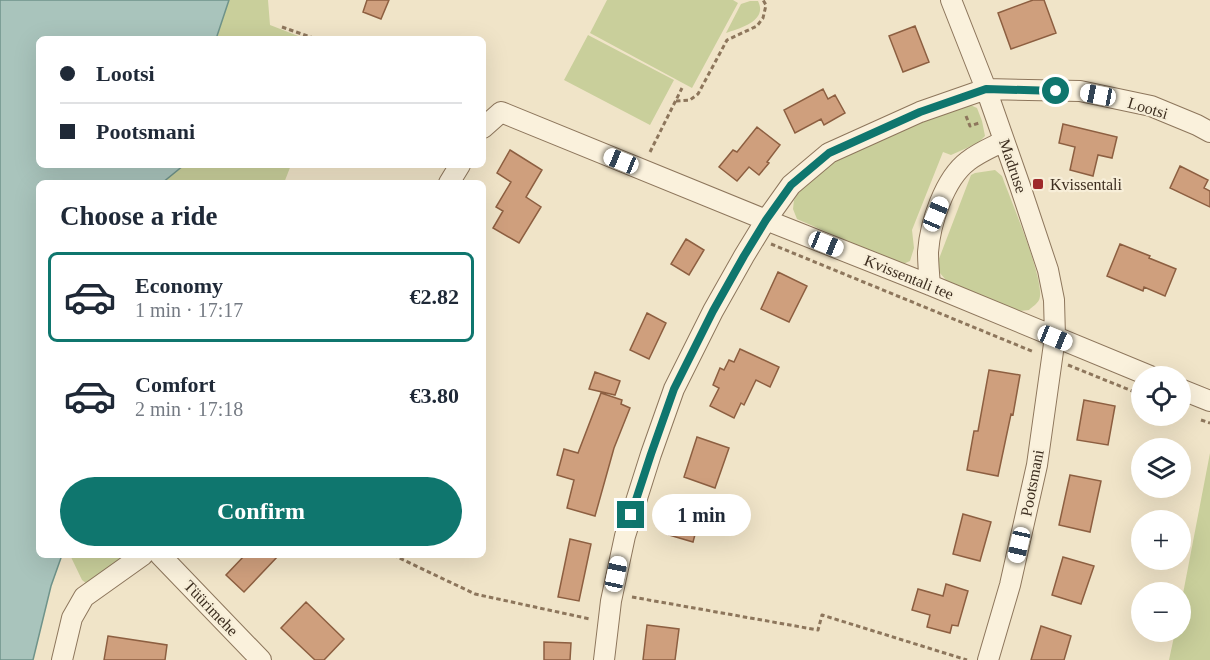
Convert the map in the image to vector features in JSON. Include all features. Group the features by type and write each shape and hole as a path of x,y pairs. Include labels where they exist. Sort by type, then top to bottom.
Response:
{"street":[{"name":"Madruse","path":"951,0 986,89 1048,270 1054,300 1055,338"},
{"name":"Lootsi","path":"766,220 791,185 829,153 920,112 986,89 1080,91 1151,106 1197,124 1210,132"},
{"name":"Kvissentali tee","path":"486,124 501,112 1131,368"},
{"path":"930,285 928,254 930,237 936,214 950,181 967,161 1004,141"},
{"path":"604,660 612,593 625,536 674,389 713,311 766,220"},
{"name":"Pootsmani","path":"988,660 1010,585 1037,465 1055,338"},
{"path":"1191,393 1210,401"},
{"path":"62,660 72,618 84,597 139,558"},
{"name":"Tüürimehe","path":"163,558 261,660"}],"path":[{"path":"676,101 690,100 698,94 727,40 757,26 763,18 766,5 763,0"},
{"path":"282,27 308,36"},
{"path":"641,169 682,88"},
{"path":"399,558 475,594 608,623"},
{"path":"612,593 818,630 822,615 967,660"}],"green space":[{"path":"229,0 268,0 270,25 298,36 217,36"},
{"path":"607,0 733,0 738,3 692,88 590,33"},
{"path":"758,1 760,8 756,19 726,33 741,4"},
{"path":"588,35 674,80 650,125 564,80"},
{"path":"966,103 977,108 985,136 978,143 951,155 943,152 912,230 914,248 910,261 901,265 797,219 793,209 794,200 801,189 833,163 877,137"},
{"path":"180,168 290,168 285,180 166,180"},
{"path":"995,170 1002,176 1038,277 1039,300 1029,310 1020,311 950,285 940,273 937,264 971,175"},
{"path":"1210,453 1210,660 1169,660 1173,642 1191,642 1191,582 1185,582 1188,570 1191,570 1191,552"},
{"path":"71,558 127,558 90,586 82,580"}],"water":[{"path":"0,0 229,0 217,36 36,36 36,168 180,168 166,180 36,180 36,558 61,558 51,586 33,660 0,660"}],"building":[{"path":"367,0 389,0 381,19 363,12"},
{"path":"1033,0 1044,0 1056,33 1011,49 998,13"},
{"path":"915,26 929,62 903,72 889,36"},
{"path":"823,89 828,99 835,95 845,113 824,125 821,119 795,133 784,110"},
{"path":"1063,124 1117,137 1112,158 1098,155 1093,176 1070,170 1075,147 1059,143"},
{"path":"757,127 780,145 759,175 749,167 737,181 719,167 733,150 737,152"},
{"path":"510,150 542,170 526,197 541,207 519,243 493,228 503,211 496,207 511,182 497,173"},
{"path":"1180,166 1208,180 1204,188 1210,191 1210,207 1170,188"},
{"path":"686,239 704,250 689,275 671,264"},
{"path":"1120,244 1176,269 1165,296 1144,287 1143,291 1107,276"},
{"path":"778,272 807,286 789,322 761,309"},
{"path":"647,313 666,323 649,359 630,350"},
{"path":"740,349 779,367 770,387 756,380 744,405 741,403 734,418 710,406 719,388 713,385 720,368 724,370 729,360 734,362"},
{"path":"989,370 1020,375 998,476 967,470 974,431 978,431"},
{"path":"595,372 620,381 615,395 589,389"},
{"path":"601,393 622,400 621,404 630,408 614,448 595,516 567,508 574,480 557,475 564,449 578,453"},
{"path":"1084,400 1115,406 1108,445 1077,440"},
{"path":"697,437 729,448 715,488 684,477"},
{"path":"1070,475 1101,481 1090,532 1059,525"},
{"path":"963,514 991,522 980,561 953,554"},
{"path":"672,522 697,527 693,542 669,535"},
{"path":"570,539 591,544 579,601 558,597"},
{"path":"1063,557 1094,566 1081,604 1052,595"},
{"path":"242,558 276,558 244,592 226,575"},
{"path":"946,584 968,591 958,626 952,625 950,633 927,627 930,615 912,610 918,589 943,596"},
{"path":"306,602 344,639 324,660 315,660 281,628"},
{"path":"647,625 679,629 675,660 643,660"},
{"path":"1041,626 1071,636 1064,660 1031,660"},
{"path":"108,636 167,645 165,660 104,660"},
{"path":"544,642 571,643 570,660 544,660"}],"place":[{"name":"Kvissentali","path":"1038,184"}],"route":[{"path":"631,515 674,389 713,311 744,256 791,185 829,153 920,112 986,89 1056,91"}]}
